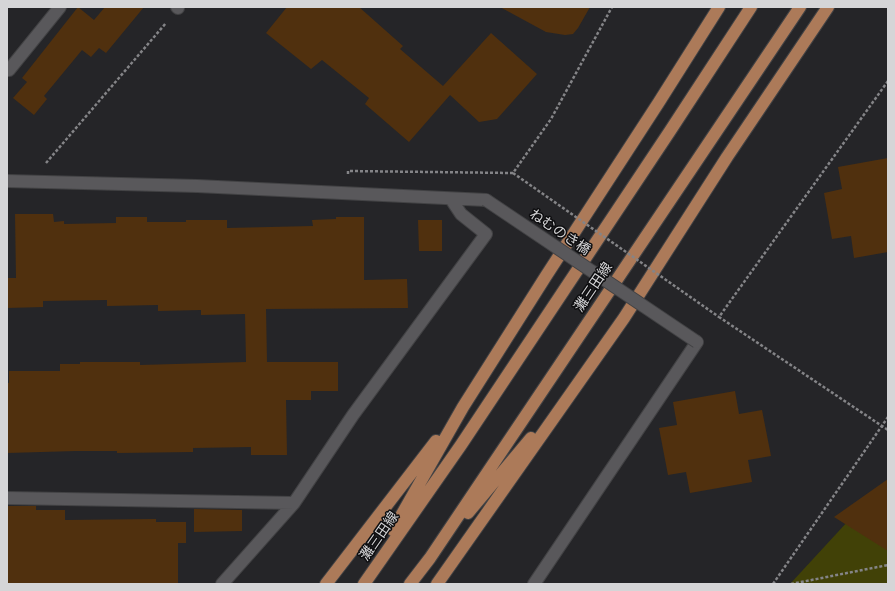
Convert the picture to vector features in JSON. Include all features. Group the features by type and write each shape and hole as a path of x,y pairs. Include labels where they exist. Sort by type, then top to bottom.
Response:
{"main road":[{"path":"363,584 463,407 719,7"},
{"name":"灘三田線","path":"363,584 509,374 751,7"},
{"name":"灘三田線","path":"410,584 430,558 800,7"},
{"path":"438,584 624,318 727,157 828,7"},
{"path":"430,558 581,378"},
{"path":"326,584 463,407"}],"street":[{"path":"7,70 9,70 60,7"},
{"path":"7,181 197,186 451,199 461,214 486,234 353,415 294,503 222,584"},
{"name":"ねむのき橋","path":"451,199 486,200 697,342 534,584"},
{"path":"7,498 294,503"}],"path":[{"path":"513,173 551,119 612,7"},
{"path":"30,181 178,8"},
{"path":"719,317 888,81"},
{"path":"347,194 348,171 513,173 719,317 888,430"},
{"path":"773,584 888,417"},
{"path":"791,584 888,565"}],"shaded area":[{"path":"884,482 888,484 888,584 790,584"}],"building":[{"path":"78,7 94,20 105,7 144,7 106,53 99,48 91,57 82,50 44,96 47,99 34,115 13,98 27,82 22,78"},
{"path":"287,7 359,7 403,46 400,49 443,86 491,33 537,74 497,119 479,122 450,95 409,142 365,104 369,98 322,60 311,69 266,33"},
{"path":"500,7 590,7 573,34 565,35 546,32"},
{"path":"888,158 888,252 854,258 851,236 832,239 824,193 842,189 838,167"},
{"path":"15,214 53,214 54,222 64,221 64,224 116,223 116,217 147,217 147,222 227,220 227,228 313,226 312,220 336,219 336,217 364,217 364,280 407,279 408,308 266,309 267,362 338,362 338,391 311,391 311,400 286,400 287,455 251,455 251,447 193,448 193,452 117,453 117,451 76,451 7,453 7,383 9,383 9,371 60,371 60,364 80,364 80,362 140,362 140,365 246,362 245,314 201,315 201,310 158,311 158,305 107,306 107,300 43,301 43,307 7,308 7,278 16,278"},
{"path":"418,220 442,220 442,251 419,251"},
{"path":"735,391 739,414 762,410 771,456 748,460 752,482 690,493 686,472 668,475 659,428 677,425 673,402"},
{"path":"888,479 888,551 834,517"},
{"path":"7,506 36,506 36,510 65,510 65,520 156,519 156,522 186,522 186,543 178,543 178,584 7,584"},
{"path":"194,509 242,510 242,531 194,532"}]}
